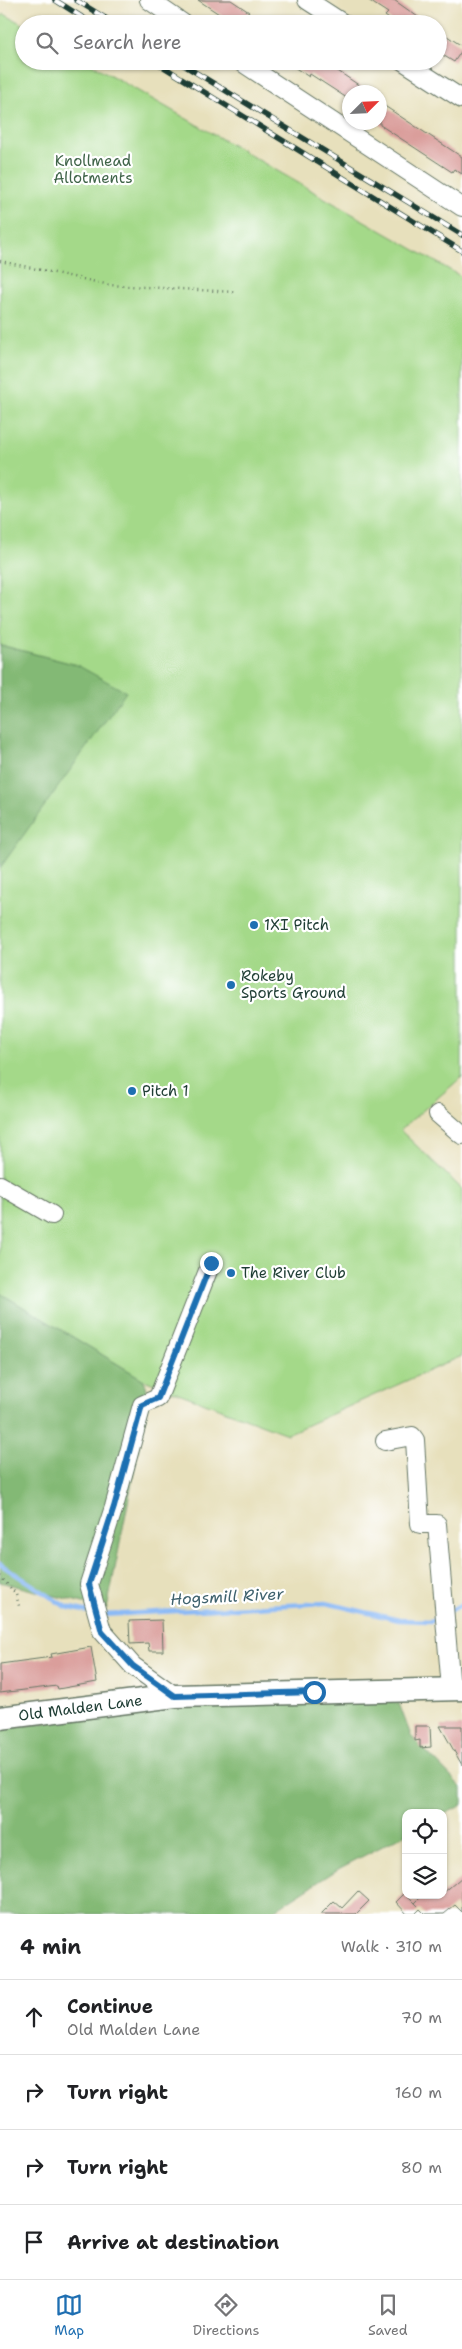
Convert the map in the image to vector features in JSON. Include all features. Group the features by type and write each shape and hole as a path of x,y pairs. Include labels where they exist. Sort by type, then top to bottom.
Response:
{"main road":[{"name":"Old Malden Lane","path":"0,1718 175,1696 456,1689"}],"street":[{"path":"149,0 171,15"},
{"path":"307,0 330,15"},
{"path":"254,70 462,207"},
{"path":"417,70 462,99"},
{"path":"438,1114 462,1135"},
{"path":"0,1185 52,1215"},
{"path":"175,1696 133,1666 102,1632 89,1584 114,1507 142,1405 158,1398 211,1263"},
{"path":"385,1441 412,1436 415,1440 420,1524 437,1524 447,1637 456,1689"}],"path":[{"path":"0,261 110,285 234,292"},
{"path":"0,1576 16,1594 19,1606"}],"green space":[{"name":"Knollmead Allotments","path":"4,14 15,20 15,70 102,70 462,277 462,1077 400,1130 462,1189 462,1356 287,1434 144,1380 0,1293 0,868 77,665 0,645 0,19"},
{"path":"0,645 77,665 126,692 0,868"},
{"path":"0,1293 144,1380 149,1396 107,1609 0,1582"},
{"path":"234,1697 397,1698 411,1736 462,1788 462,1805 447,1813 447,1809 402,1809 402,1836 340,1868 268,1914 0,1914 0,1729"}],"building":[{"path":"198,0 231,0 249,12 247,15 220,15"},
{"path":"368,0 394,0 415,15 386,15 388,13"},
{"path":"447,36 462,46 462,50 454,62 447,58"},
{"path":"298,70 336,70 359,85 342,85 342,95 310,74 309,77"},
{"path":"387,108 462,157 462,174 454,169 452,172 387,130"},
{"path":"162,1620 163,1651 149,1651 148,1643 130,1644 129,1621"},
{"path":"91,1647 97,1682 58,1689 57,1686 0,1693 0,1664 52,1657 51,1654"},
{"path":"415,1726 430,1726 431,1747 420,1748 420,1740 415,1741"},
{"path":"440,1726 462,1726 462,1765"},
{"path":"462,1877 462,1912 455,1905 444,1914 425,1914 420,1909 415,1914 407,1914 396,1902 402,1896 402,1899 411,1899 415,1903 419,1899 447,1899 447,1890"},
{"path":"358,1891 369,1901 356,1914 321,1914 334,1901 342,1908"}],"waterway":[{"name":"Hogsmill River","path":"0,1564 66,1607 93,1613"},
{"name":"Hogsmill River","path":"103,1615 326,1603 399,1620 431,1621 441,1616"},
{"name":"Hogsmill River","path":"448,1612 462,1604"}],"railway":[{"path":"55,0 79,15"},
{"path":"76,0 100,15"},
{"path":"169,70 462,251"},
{"path":"192,70 462,235"}],"place":[{"name":"1XI Pitch","path":"254,925"},
{"name":"Rokeby Sports Ground","path":"231,985"},
{"name":"Pitch 1","path":"132,1091"},
{"name":"The River Club","path":"231,1273"}],"route":[{"path":"211,1263 158,1398 142,1405 114,1507 89,1584 102,1632 133,1666 175,1696 314,1692"}]}
